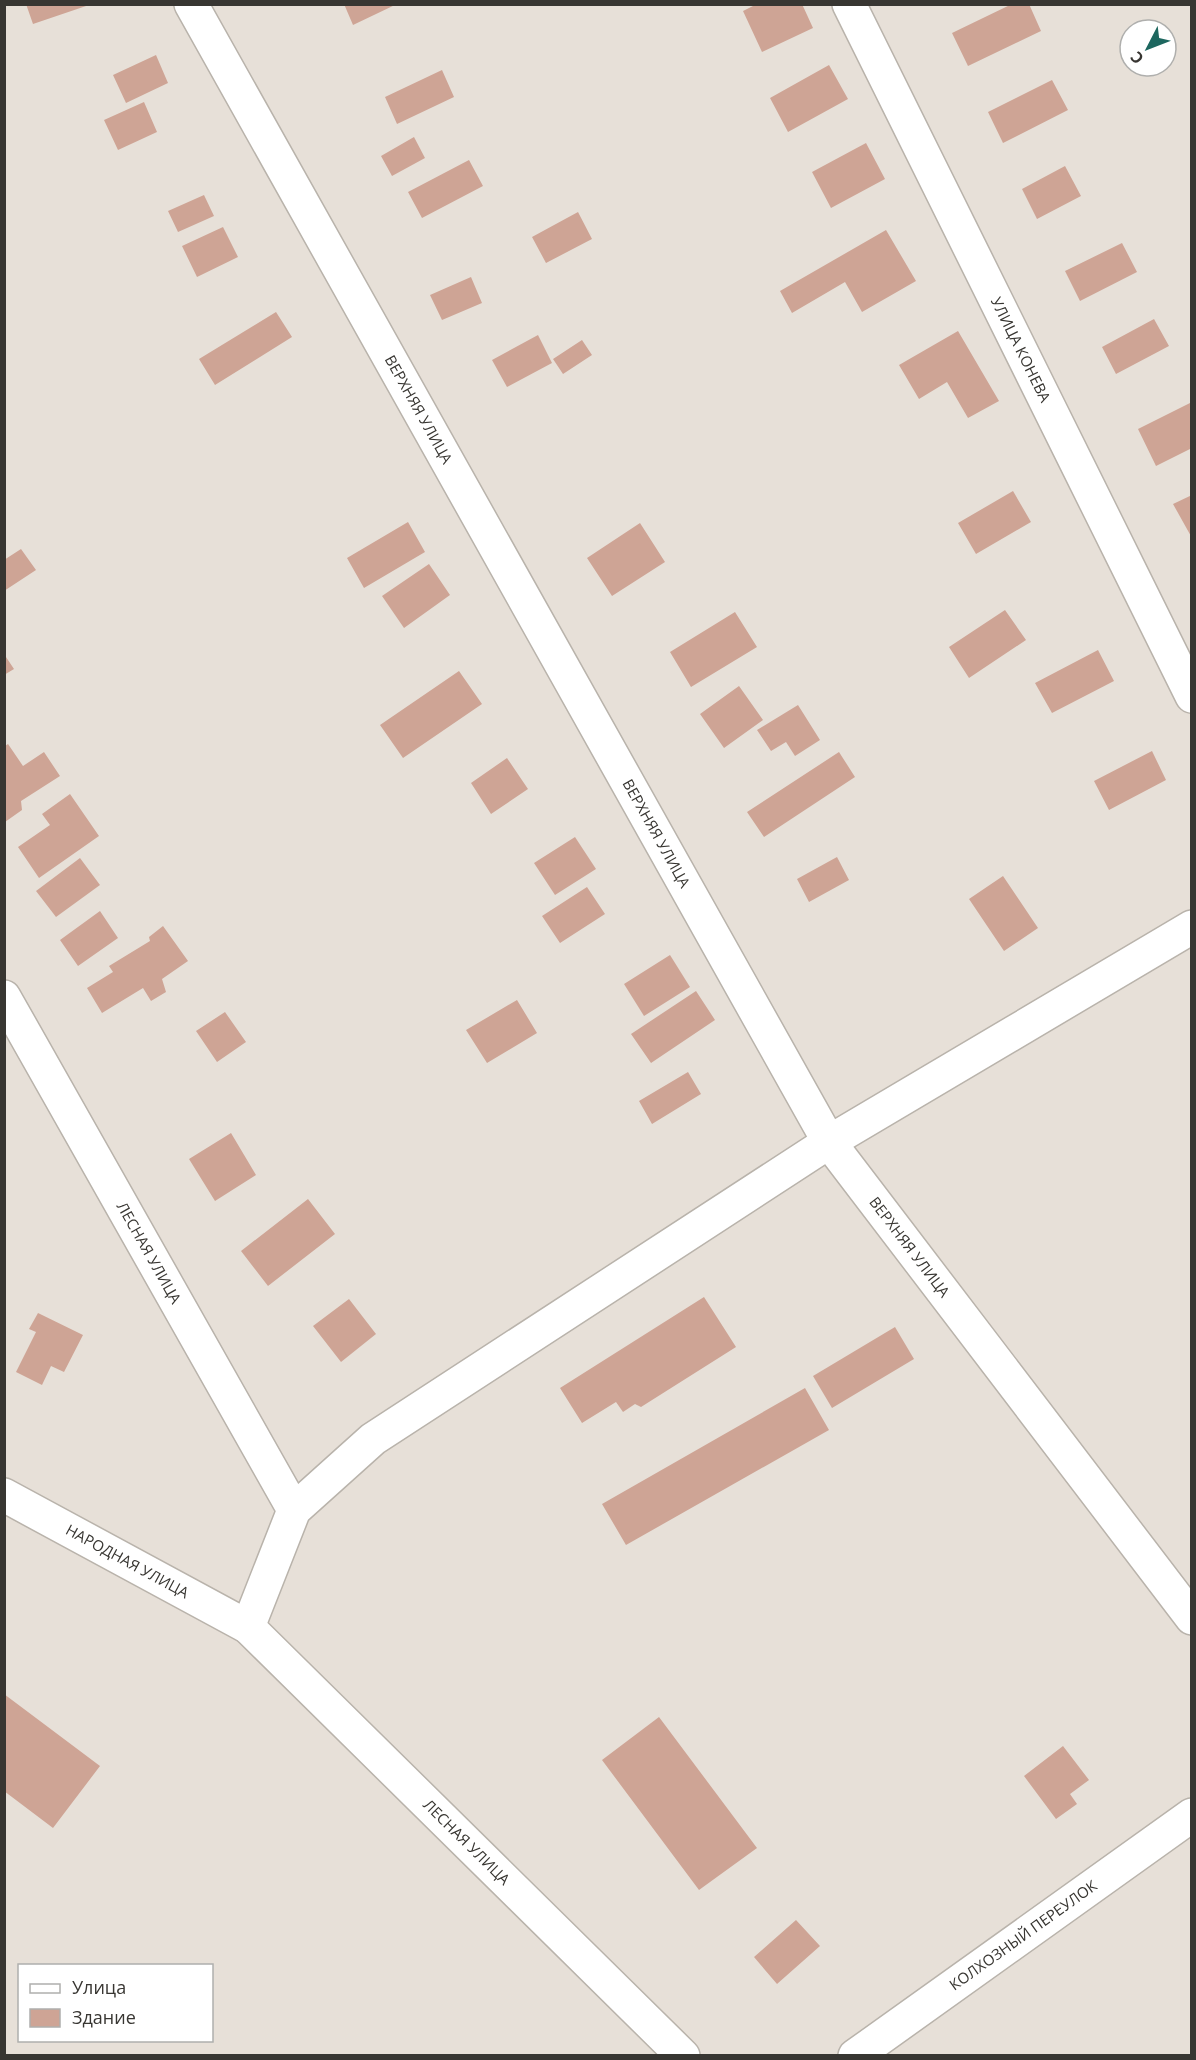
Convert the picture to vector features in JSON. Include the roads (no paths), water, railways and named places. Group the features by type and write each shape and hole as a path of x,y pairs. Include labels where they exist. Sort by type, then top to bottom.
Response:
{"street":[{"name":"ВЕРХНЯЯ УЛИЦА","path":"191,4 829,1142 1191,1618"},
{"name":"УЛИЦА КОНЕВА","path":"849,4 1191,696"},
{"path":"248,1627 294,1510 373,1439 829,1142 1191,927"},
{"name":"ЛЕСНАЯ УЛИЦА","path":"4,997 294,1510"},
{"name":"НАРОДНАЯ УЛИЦА","path":"4,1495 248,1627"},
{"name":"ЛЕСНАЯ УЛИЦА","path":"248,1627 683,2055"},
{"name":"КОЛХОЗНЫЙ ПЕРЕУЛОК","path":"855,2055 1191,1815"}]}
